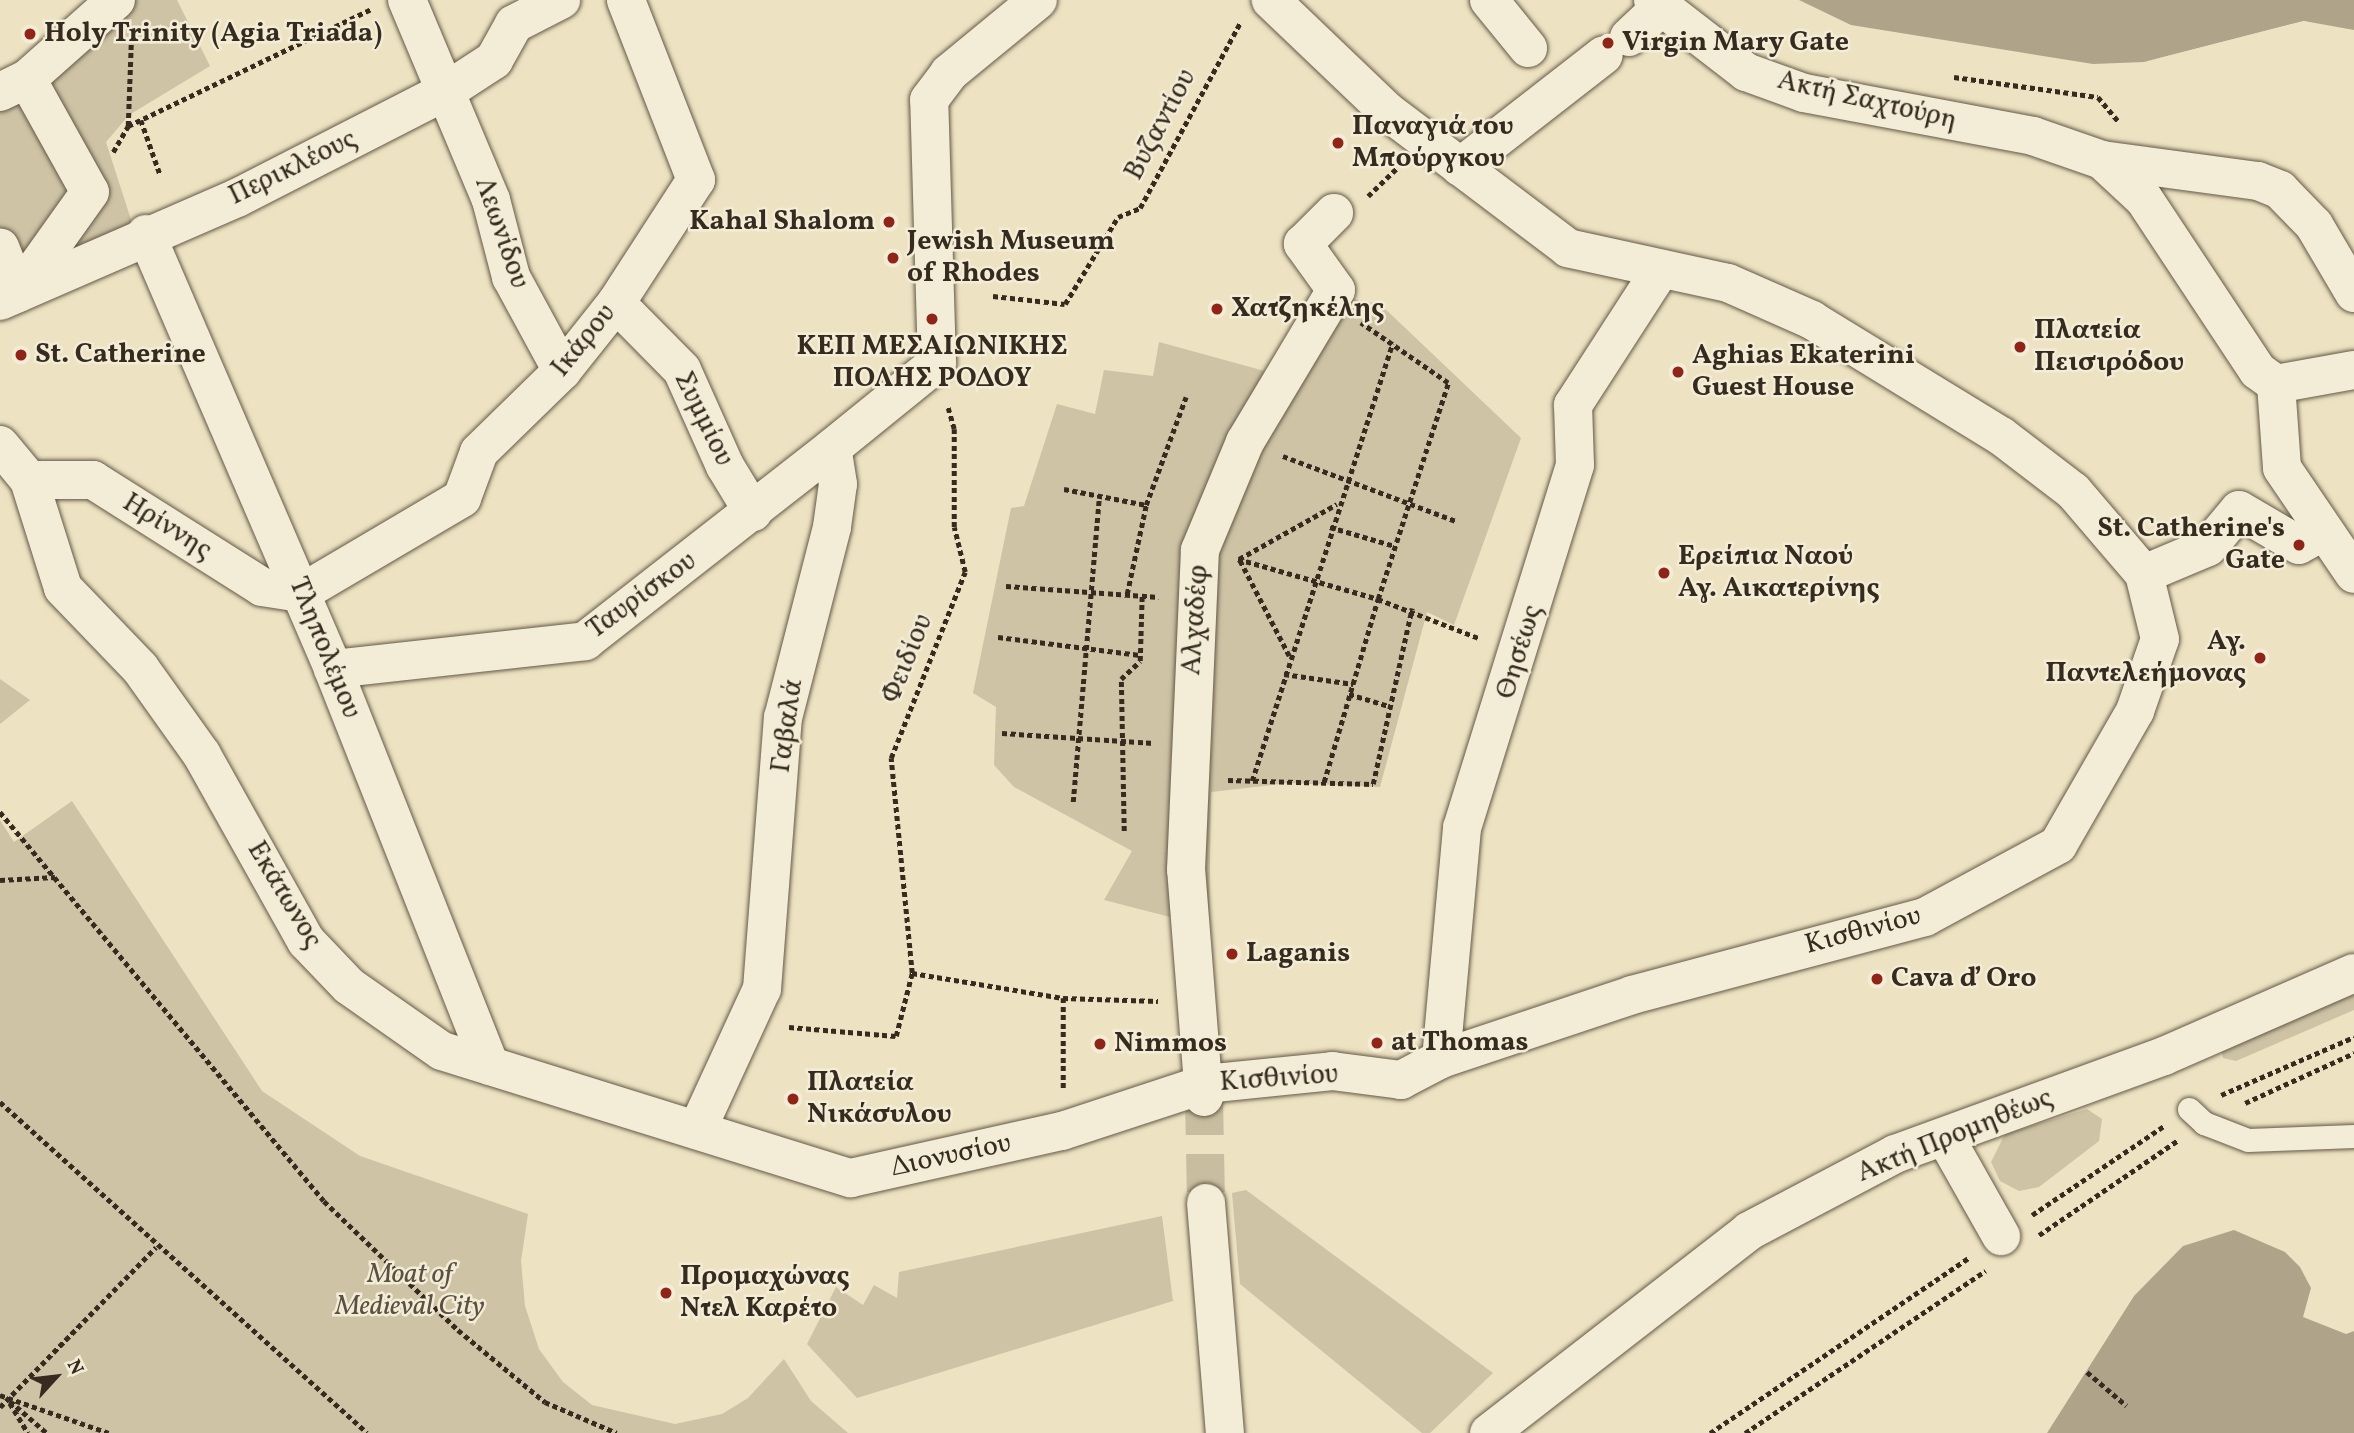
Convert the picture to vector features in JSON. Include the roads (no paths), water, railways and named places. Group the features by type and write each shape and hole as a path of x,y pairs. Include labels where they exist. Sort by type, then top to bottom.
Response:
{"street":[{"name":"Περικλέους","path":"9,297 146,234 237,198 448,90 494,60 514,24 561,0"},
{"name":"Ικάρου","path":"301,593 462,498 479,452 562,371 616,303 696,180 626,0"},
{"path":"1489,0 1544,65"},
{"path":"832,449 937,363 929,100 949,73 1031,2"},
{"name":"Λεωνίδου","path":"391,3 448,90 491,200 511,277 562,371"},
{"path":"1460,167 1544,65 1617,46 1656,4"},
{"name":"Ακτή Σαχτούρη","path":"1656,4 1746,72 1804,93 2034,136 2102,160 2258,181 2280,190 2314,225 2354,293"},
{"path":"1257,9 1567,248 1728,283 1812,320 2001,436 2073,491 2144,574 2208,547 2239,510 2299,545 2321,533"},
{"path":"9,297 90,192 14,86 126,16"},
{"name":"Ακτή Σαχτούρη","path":"2102,160 2144,199 2258,371 2276,384"},
{"name":"Αλχαδέφ","path":"1204,1091 1185,870 1194,599 1200,550 1245,442 1327,300 1336,290 1303,244 1346,210"},
{"name":"Τληπολέμου","path":"146,234 333,670 490,1066"},
{"path":"0,247 9,297"},
{"name":"Θησέως","path":"1441,1059 1462,828 1520,657 1575,465 1573,404 1661,268"},
{"name":"Συμμίου","path":"616,303 682,370 725,466 753,512"},
{"path":"2354,370 2276,384 2281,468 2321,533 2354,574"},
{"path":"0,444 29,480"},
{"name":"Ταυρίσκου","path":"333,670 584,641 832,449"},
{"name":"Γαβαλά","path":"697,1130 762,989 783,718 835,505 832,449"},
{"name":"Ηρίννης","path":"29,480 93,480 262,587 301,593"},
{"name":"Εκάτωνος","path":"29,480 62,588 140,668 202,755 306,940 388,1016 442,1051 697,1130"},
{"name":"Κισθινίου","path":"1204,1091 1332,1071 1401,1080 1441,1059 1632,995 1925,917 2058,845 2135,711 2160,639 2144,574"},
{"name":"Ακτή Προμηθέως","path":"1489,1433 1749,1231 1895,1154 2164,1056 2354,973"},
{"name":"Διονυσίου","path":"697,1130 851,1178 1062,1131 1204,1091"},
{"path":"1945,1137 2010,1246"},
{"path":"1206,1203 1211,1292 1225,1433"}],"lane":[{"path":"2197,1116 2248,1140 2354,1136"}],"tunnel":[{"path":"1204,1097 1206,1203"}],"place":[{"name":"Holy Trinity (Agia Triada)","path":"30,34"},
{"name":"Virgin Mary Gate","path":"1608,43"},
{"name":"Παναγιά του Μπούργκου","path":"1338,143"},
{"name":"Kahal Shalom","path":"889,222"},
{"name":"Jewish Museum of Rhodes","path":"893,258"},
{"name":"Χατζηκέλης","path":"1217,309"},
{"name":"ΚΕΠ ΜΕΣΑΙΩΝΙΚΗΣ ΠΟΛΗΣ ΡΟΔΟΥ","path":"932,319"},
{"name":"Πλατεία Πεισιρόδου","path":"2020,347"},
{"name":"St. Catherine","path":"21,355"},
{"name":"Aghias Ekaterini Guest House","path":"1678,372"},
{"name":"St. Catherine's Gate","path":"2299,545"},
{"name":"Ερείπια Ναού Αγ. Αικατερίνης","path":"1664,573"},
{"name":"Αγ. Παντελεήμονας","path":"2260,658"},
{"name":"Laganis","path":"1232,954"},
{"name":"Cava ď Oro","path":"1877,979"},
{"name":"at Thomas","path":"1377,1043"},
{"name":"Nimmos","path":"1100,1044"},
{"name":"Πλατεία Νικάσυλου","path":"793,1099"},
{"name":"Προμαχώνας Ντελ Καρέτο","path":"666,1293"}],"park label":[{"name":"Moat of Medieval City","path":"410,1291"}]}
